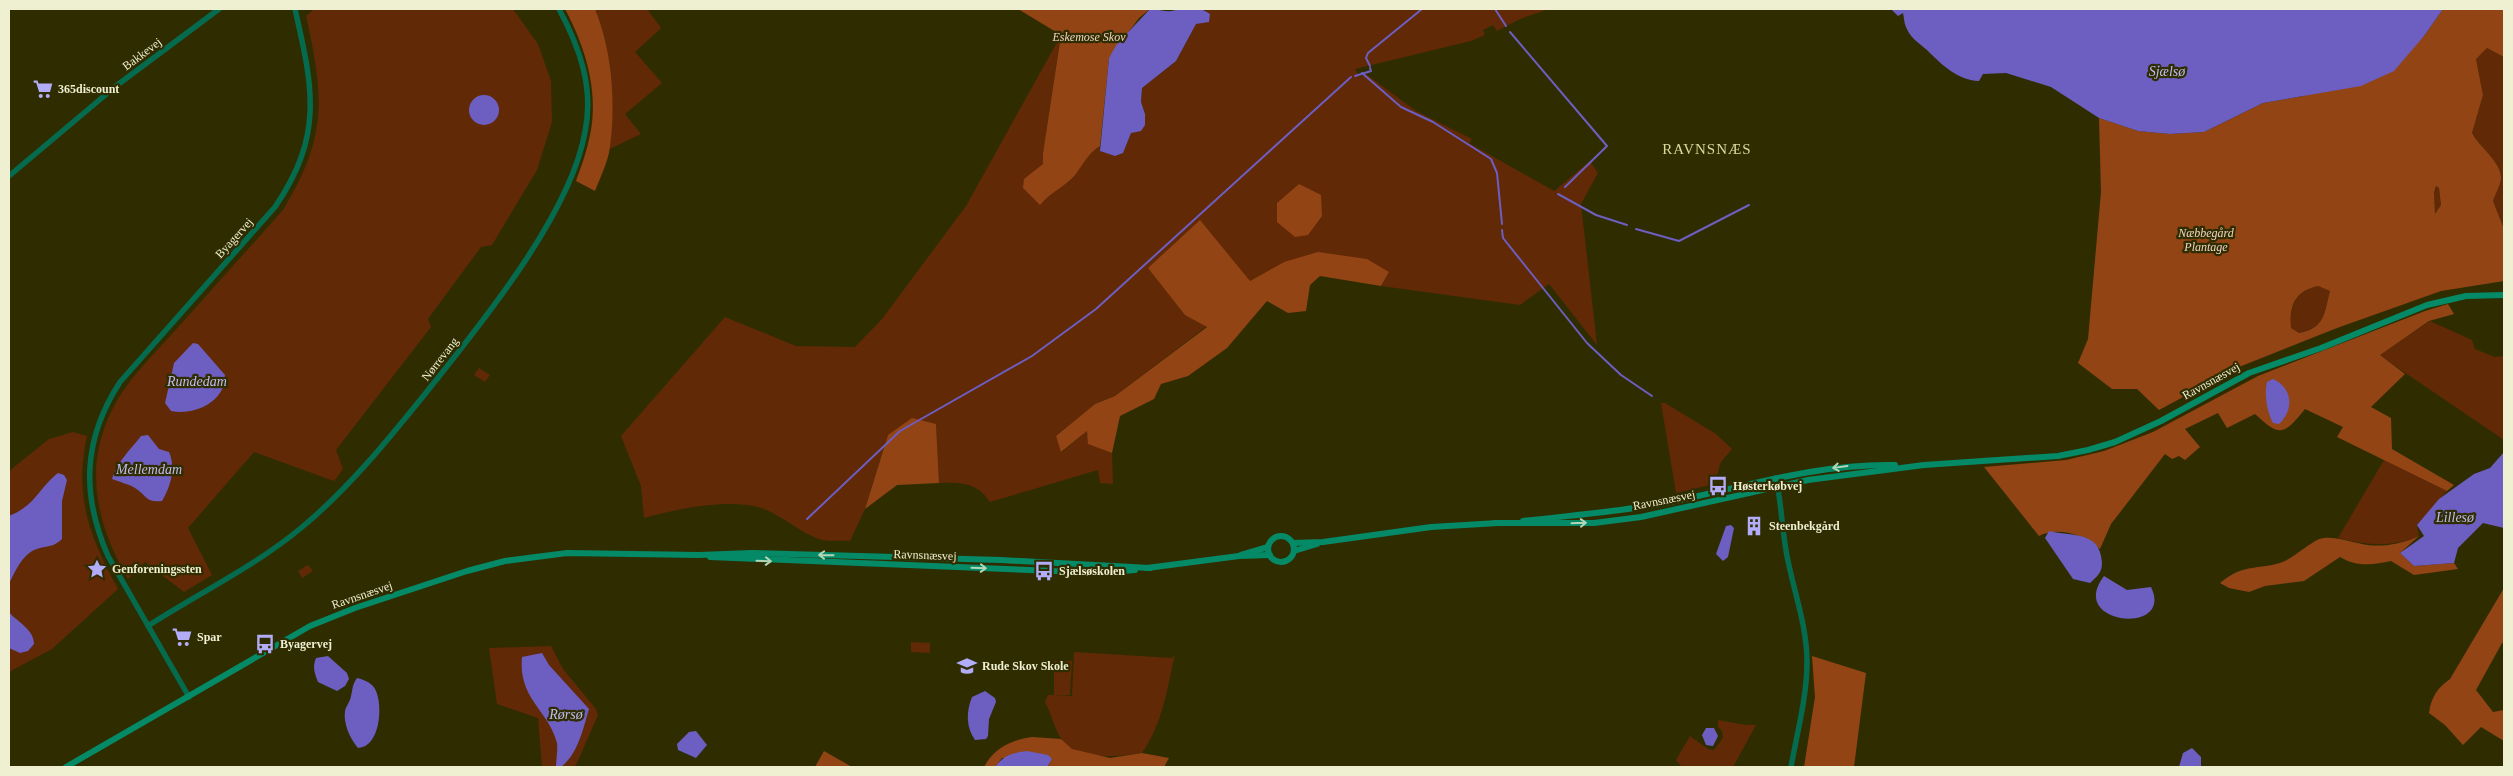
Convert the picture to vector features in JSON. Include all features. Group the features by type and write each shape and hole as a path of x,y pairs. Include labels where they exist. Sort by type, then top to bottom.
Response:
{"main road":[{"name":"Ravnsnæsvej","path":"1495,523 1594,523 1631,518 1778,486 1843,475 1924,466 2049,457 2088,450 2116,442 2161,422 2249,373 2321,348 2427,305 2466,296 2504,295"},
{"name":"Ravnsnæsvej","path":"1293,543 1323,542 1418,528 1495,523 1643,507 1776,478 1844,466 1924,466"},
{"path":"1281,536 1288,538 1293,543 1294,551 1291,558 1284,561 1276,561 1270,555 1268,547 1271,540 1281,536"},
{"name":"Ravnsnæsvej","path":"1294,551 1323,542"},
{"name":"Ravnsnæsvej","path":"1239,556 1268,547"},
{"name":"Ravnsnæsvej","path":"66,767 310,626 355,608 467,570 505,561 566,553 699,555 752,553 874,556 1150,568 1239,556 1270,555"}],"street":[{"name":"Bakkevej","path":"9,176 116,86 219,9"},
{"name":"Byagervej","path":"189,697 108,556 97,532 92,511 89,475 95,434 102,414 120,382 275,207 294,176 307,142 312,99 309,74 295,9"},
{"name":"Nørrevang","path":"148,626 277,547 326,506 410,413 462,347 520,266 550,218 568,184 581,152 586,127 588,99 583,66 559,9"},
{"path":"1776,478 1787,560 1804,625 1807,650 1804,694 1790,767"}],"shaded area":[{"path":"314,9 513,9 538,44 551,81 552,122 537,170 492,245 481,247 428,319 431,327 336,450 343,469 334,481 254,452 188,528 212,575 184,592 145,562 128,579 105,529 99,504 96,479 98,454 104,429 115,404 131,380 283,210 298,184 315,137 318,116 316,70 306,16"},
{"path":"595,9 647,9 661,28 635,52 662,83 625,114 641,134 610,149 610,78 605,43"},
{"path":"1203,9 1549,9 1520,19 1497,31 1493,25 1483,30 1485,35 1471,41 1355,69 1360,77 1366,74 1416,111 1472,139 1469,143 1554,191 1590,161 1598,173 1581,204 1597,345 1549,284 1520,305 1381,286 1389,272 1284,262 1250,281 1207,326 1115,396 1095,404 1056,436 1062,452 1087,431 1089,444 1112,453 1113,484 1100,483 1098,470 990,502 985,495 974,487 961,483 939,483 936,424 888,435 865,509 850,541 819,539 766,510 745,505 701,506 644,518 641,486 621,436 725,317 796,346 855,347 882,319 966,206 1061,35 1043,153 1048,194 1070,181 1089,154 1100,146 1100,151 1115,156 1123,153 1131,133 1145,114 1141,102 1142,88 1176,61 1196,24 1210,14"},
{"path":"2487,48 2504,57 2504,229 2493,201 2501,179 2498,167 2472,133 2483,95 2476,59"},
{"path":"2437,186 2439,188 2441,205 2435,214 2434,193"},
{"path":"2318,286 2330,291 2322,319 2314,328 2298,333 2291,328 2291,312 2295,300 2304,291"},
{"path":"2430,321 2472,340 2475,349 2495,357 2504,356 2504,440 2379,355"},
{"path":"479,368 490,375 485,382 474,375"},
{"path":"1661,403 1665,403 1716,434 1732,449 1721,462 1714,484 1676,493"},
{"path":"73,432 87,436 83,458 83,497 92,533 118,589 52,649 9,672 9,471 49,439"},
{"path":"2384,460 2447,491 2417,525 2419,536 2389,544 2369,544 2338,538"},
{"path":"308,565 313,571 302,578 298,571"},
{"path":"911,642 930,643 930,653 911,652"},
{"path":"551,646 563,669 596,709 598,715 576,765 572,767 542,767 538,718 497,704 489,648"},
{"path":"1074,652 1172,658 1175,654 1160,718 1142,753 1098,756 1076,751 1067,745 1060,737 1045,702 1048,695 1072,696"},
{"path":"1054,661 1072,661 1070,695 1054,695"},
{"path":"1718,720 1756,725 1733,767 1682,767 1676,760 1690,736 1708,749 1714,750 1723,738 1722,731 1718,727"}],"green space":[{"path":"565,9 595,9 609,59 613,113 612,130 608,158 595,191 576,181 592,127 592,92 590,75 580,41"},
{"name":"Eskemose Skov","path":"1018,9 1150,9 1139,18 1109,58 1100,146 1094,150 1072,178 1040,205 1023,188 1024,179 1043,164 1043,153 1061,35"},
{"name":"Næbbegård Plantage","path":"2443,9 2504,9 2504,57 2487,48 2476,59 2483,95 2472,133 2494,161 2500,173 2501,179 2493,201 2504,229 2504,281 2441,291 2337,328 2239,367 2159,410 2137,389 2112,389 2078,363 2088,339 2101,192 2099,118 2138,131 2170,134 2204,132 2263,103 2304,96 2424,36","holes":["2436,186 2439,188 2441,205 2435,214 2434,193","2318,286 2330,291 2322,319 2314,328 2299,333 2291,328 2291,312 2295,300 2304,291"]},
{"path":"1299,184 1321,195 1322,216 1308,235 1295,237 1277,222 1277,203"},
{"path":"1200,220 1250,281 1284,262 1318,252 1367,259 1389,272 1381,286 1320,276 1310,285 1306,311 1288,313 1267,301 1227,348 1188,376 1161,384 1154,399 1120,416 1112,453 1088,444 1087,431 1061,452 1056,436 1095,404 1115,396 1207,327 1185,315 1148,268"},
{"path":"2448,304 2454,314 2429,321 2380,355 2405,374 2371,407 2391,418 2392,449 2454,485 2447,491 2337,437 2343,427 2305,409 2286,429 2281,430 2270,427 2255,414 2227,428 2218,413 2185,429 2200,447 2185,460 2179,456 2172,459 2165,454 2111,524 2100,549 2079,536 2063,532 2046,533 2039,536 1984,467 2066,460 2104,451 2153,432 2258,376 2425,311"},
{"path":"912,418 936,424 939,483 897,485 865,509 888,435"},
{"path":"2419,536 2400,553 2414,566 2454,563 2458,569 2414,575 2391,561 2359,564 2340,557 2304,581 2265,586 2249,592 2229,588 2220,583 2229,576 2245,569 2268,566 2285,561 2324,538 2334,538 2376,546 2399,543"},
{"path":"2504,588 2504,642 2476,690 2493,712 2504,710 2504,741 2481,727 2463,745 2445,725 2429,713 2430,708 2435,694 2450,679"},
{"path":"1812,656 1866,673 1854,767 1804,767 1815,697"},
{"path":"1032,737 1061,739 1072,749 1110,758 1142,753 1169,758 1164,767 1047,767 1052,759 1002,758 995,767 984,767 988,760 1004,746 1017,740"},
{"path":"824,751 852,767 815,767"}],"water":[{"path":"1191,8 1201,9 1210,14 1209,22 1196,24 1176,61 1142,88 1141,102 1145,114 1145,125 1141,131 1131,133 1123,153 1115,156 1100,151 1109,58 1117,44 1150,9 1168,11"},
{"name":"Sjælsø","path":"1891,9 2443,9 2424,36 2394,71 2361,86 2263,103 2204,132 2170,134 2138,131 2099,118 2051,87 2006,73 1983,74 1979,81 1964,78 1944,66 1915,40 1906,27 1903,13 1898,16"},
{"path":"484,95 495,99 499,110 495,121 484,125 473,121 469,110 473,99"},
{"name":"Rundedam","path":"193,343 198,344 225,375 224,384 215,399 207,405 190,411 171,411 165,403 174,363"},
{"path":"2273,379 2284,388 2289,400 2287,412 2279,424 2273,423 2267,403 2267,382"},
{"name":"Mellemdam","path":"148,435 159,449 169,452 171,458 172,477 162,501 150,500 133,487 112,479 117,467 128,451 141,436"},
{"name":"Lillesø","path":"2504,452 2504,528 2483,523 2458,548 2454,563 2414,566 2400,553 2424,536 2417,525 2439,499 2474,474 2490,468"},
{"path":"58,473 64,475 67,480 62,501 62,539 29,553 21,562 9,584 9,516 31,502"},
{"path":"1731,525 1734,528 1728,557 1723,561 1716,554 1726,526"},
{"path":"2049,531 2080,536 2094,542 2102,561 2099,574 2090,583 2073,579 2045,538"},
{"path":"2104,576 2127,590 2151,587 2154,603 2148,613 2137,618 2122,618 2108,614 2099,605 2096,593"},
{"path":"9,612 31,634 34,644 28,651 20,653 9,648"},
{"name":"Rørsø","path":"542,653 549,665 589,709 576,748 567,762 561,767 556,767 557,743 553,731 529,694 522,671 522,657"},
{"path":"328,656 347,673 349,679 345,686 337,691 318,682 315,673 314,664 316,658"},
{"path":"357,678 373,686 378,698 379,707 378,725 375,734 365,746 358,748 352,740 345,721 346,709"},
{"path":"985,691 995,698 996,702 989,719 988,736 986,739 975,740 969,725 969,708 972,697"},
{"path":"1706,728 1714,728 1718,736 1713,746 1706,745 1702,735"},
{"path":"696,731 707,745 696,758 678,750 677,744 689,732"},
{"path":"2192,748 2201,757 2201,767 2179,767 2183,753"},
{"path":"1027,751 1048,755 1052,759 1047,767 995,767 1009,755"}],"waterway":[{"path":"1370,66 1366,58 1368,53 1422,9"},
{"path":"1495,9 1506,26"},
{"path":"1510,32 1607,146 1565,187"},
{"path":"1355,76 1371,71 1370,68"},
{"path":"1362,73 1401,107 1433,122 1491,159 1497,173 1502,224"},
{"path":"807,519 900,431 1032,356 1096,309 1351,77"},
{"path":"1558,194 1596,215 1627,225"},
{"path":"1636,229 1679,241 1749,205"},
{"path":"1502,230 1503,238 1587,343 1621,375 1652,396"}],"place":[{"name":"365discount","path":"43,89"},
{"name":"Høsterkøbvej","path":"1718,486"},
{"name":"Steenbekgård","path":"1754,526"},
{"name":"Genforeningssten","path":"97,569"},
{"name":"Sjælsøskolen","path":"1044,571"},
{"name":"Spar","path":"182,637"},
{"name":"Byagervej","path":"265,644"},
{"name":"Rude Skov Skole","path":"967,666"}],"district":[{"name":"RAVNSNÆS","path":"1707,149"}]}
